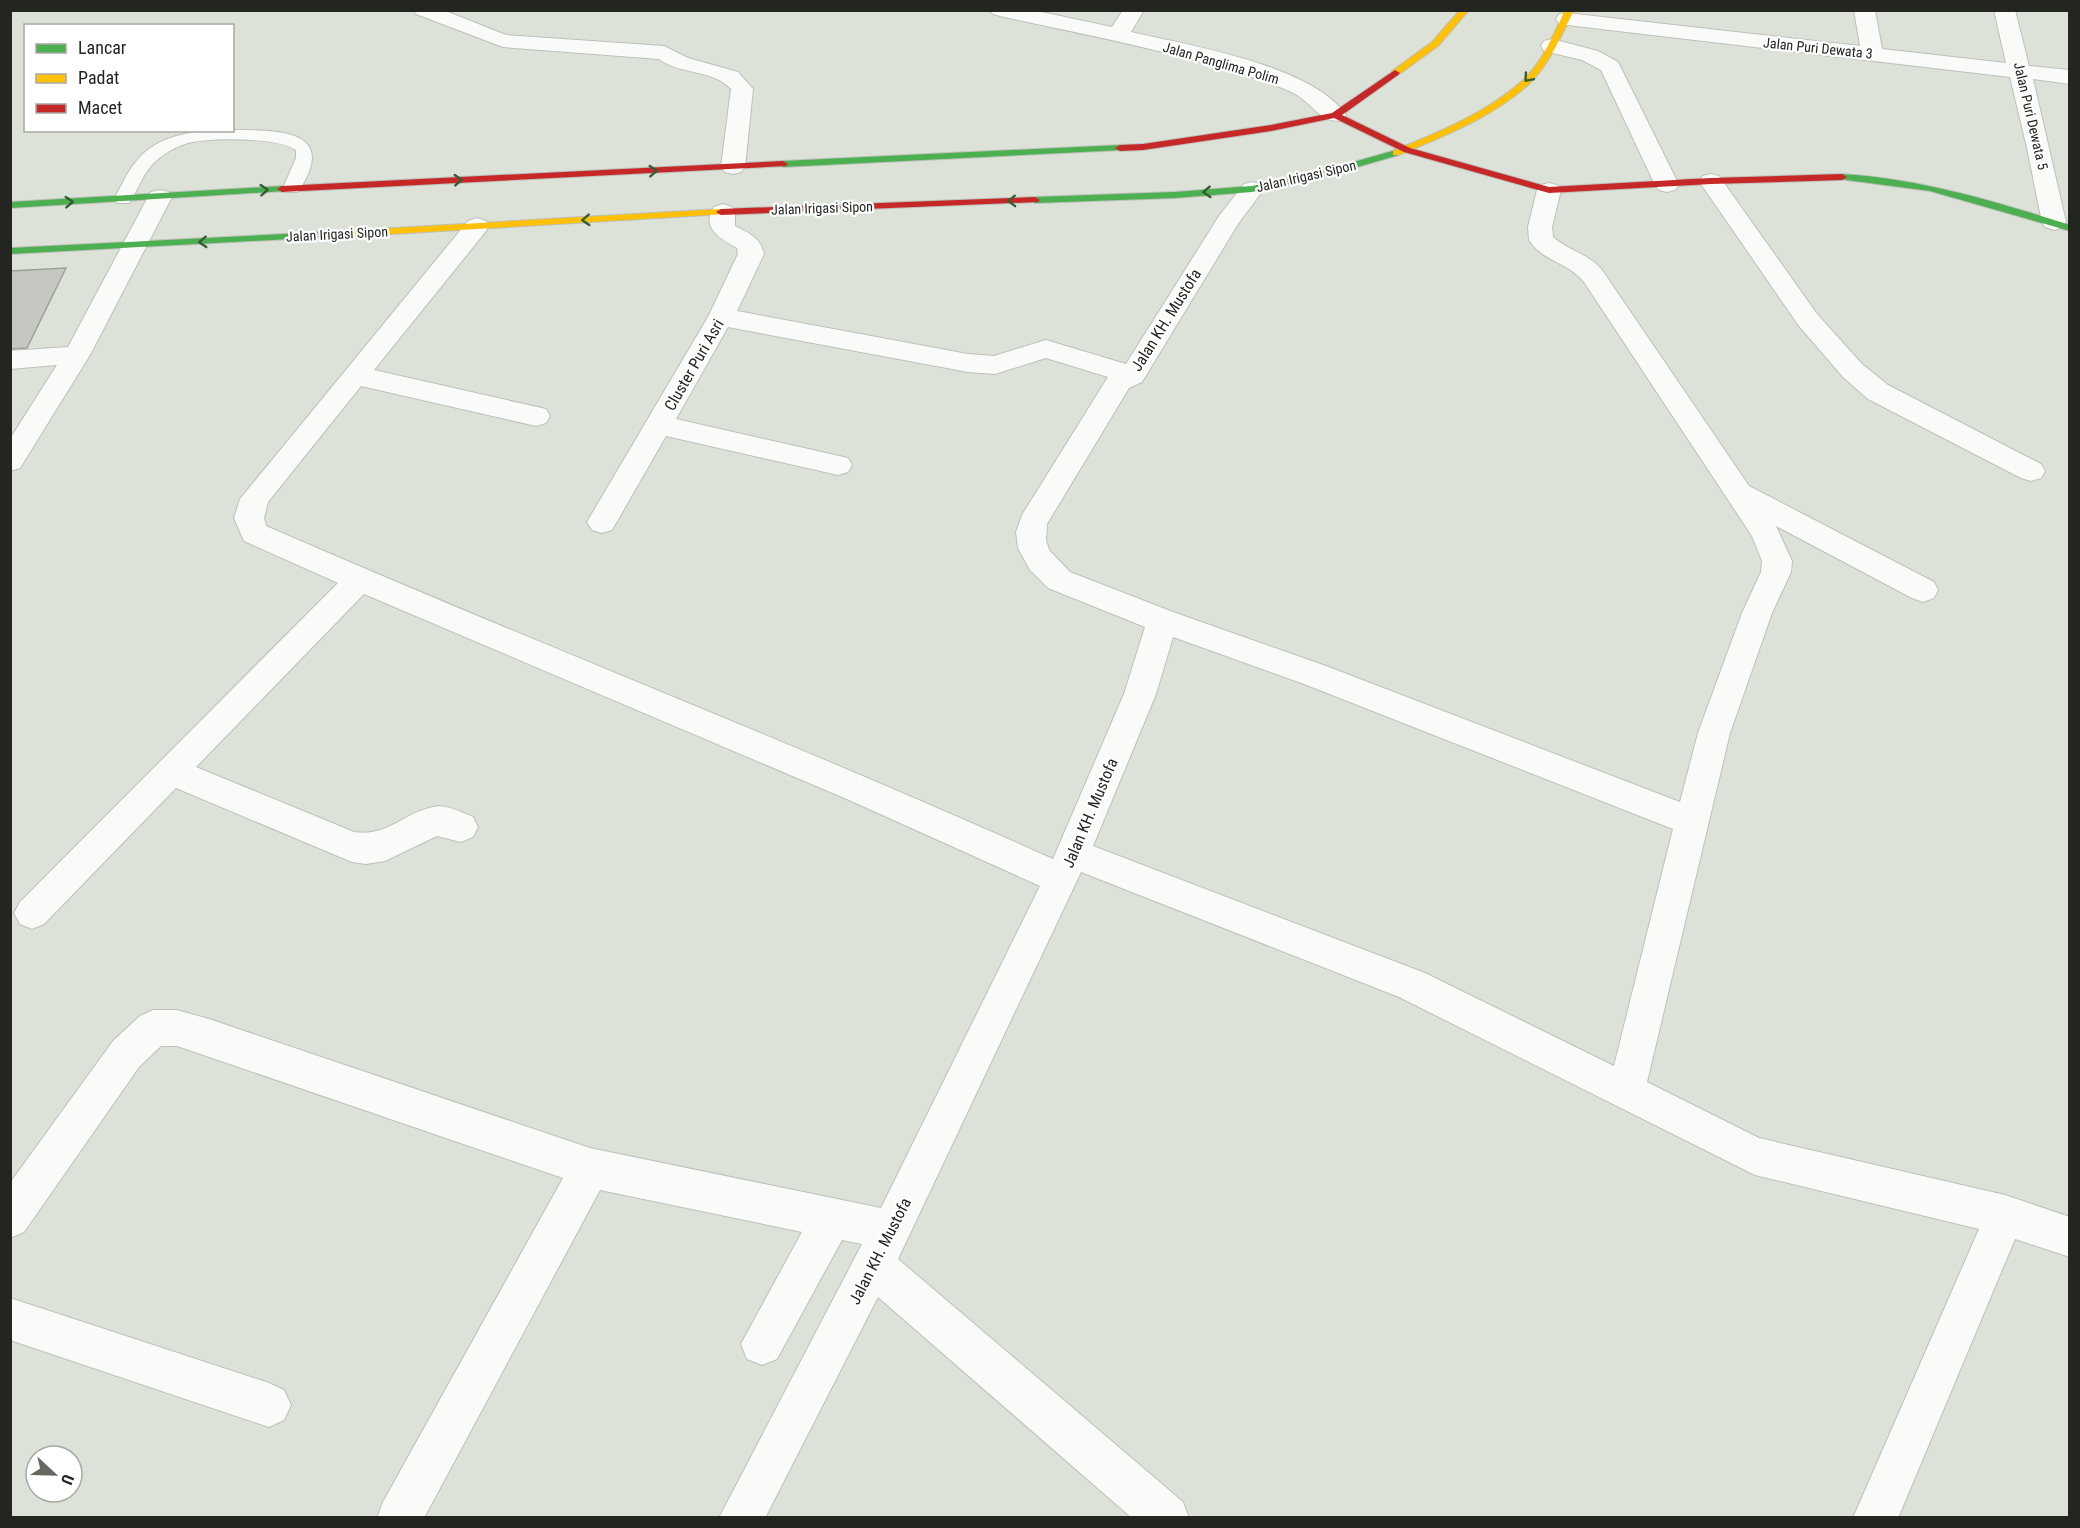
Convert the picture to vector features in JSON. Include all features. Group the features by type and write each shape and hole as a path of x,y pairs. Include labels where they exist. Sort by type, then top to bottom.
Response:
{"street":[{"name":"Jalan Panglima Polim","path":"1000,10 1217,59 1283,80 1306,91 1339,117 1402,148 1549,190 1711,181 1877,178 1918,184 2062,225"},
{"path":"1118,35 1134,10"},
{"path":"10,205 123,199 157,201 292,188 732,172 1143,147 1339,117 1435,44 1464,10"},
{"path":"1864,10 1872,54"},
{"name":"Jalan Puri Dewata 5","path":"2004,10 2062,225"},
{"path":"429,11 503,40 664,53 682,64 723,74 738,81 742,88 732,172"},
{"name":"Jalan Puri Dewata 3","path":"1568,15 2070,77"},
{"name":"Jalan Irigasi Sipon","path":"10,251 135,242 477,226 724,207 1175,195 1252,189 1316,176 1402,148 1473,120 1526,82 1552,46 1568,15"},
{"path":"1552,46 1580,51 1604,61 1610,67 1667,184"},
{"path":"1711,181 1734,210 1823,340 1849,368 1878,392 2031,471"},
{"name":"Jalan KH. Mustofa","path":"741,1518 882,1247 1067,866 1140,694 1162,621 1059,580 1046,569 1034,550 1028,536 1032,523 1119,381 1132,375 1228,221 1252,189"},
{"path":"1549,190 1540,226 1541,240 1556,253 1584,265 1593,276 1738,493 1773,550 1777,561 1776,572 1757,614 1714,733 1626,1092"},
{"path":"10,461 33,430 77,355 157,201"},
{"name":"Cluster Puri Asri","path":"602,522 722,317 751,254 751,247 746,241 724,230 722,221 724,207"},
{"path":"477,226 254,499 249,518 255,533 359,580 960,832 1067,866 1412,985 1755,1156 2005,1215 2070,1237"},
{"path":"722,317 968,363 995,365 1046,349 1132,375"},
{"path":"10,360 77,355"},
{"path":"354,375 536,416"},
{"path":"659,424 838,465"},
{"path":"1738,493 1923,590"},
{"path":"32,913 359,580"},
{"path":"1162,621 1327,680 1692,822"},
{"path":"170,771 352,848 366,849 385,846 434,822 446,822 461,827"},
{"path":"10,1218 126,1054 153,1028 177,1028 590,1168 832,1218 882,1247 1167,1518"},
{"path":"399,1518 590,1168"},
{"path":"1875,1518 2005,1215"},
{"path":"762,1344 832,1218"},
{"path":"10,1319 269,1405"}],"lane":[{"path":"123,199 139,170 149,158 184,139 201,136 288,139 299,144 304,149 305,158 292,188"}],"building":[{"path":"66,268 27,348 10,349 10,271"}],"traffic: fast":[{"path":"783,164 1120,148"},
{"path":"1035,200 1175,195 1252,189 1316,176 1396,153"},
{"path":"1842,177 1930,188 1986,202 2070,228"},
{"path":"10,205 282,189"},
{"path":"10,251 342,234"}],"traffic: slow":[{"path":"1395,73 1435,44 1465,10"},
{"path":"1396,153 1473,120 1526,82 1552,46 1570,10"},
{"path":"342,234 721,212"}],"traffic: jam":[{"path":"1120,148 1143,147 1271,128 1335,115 1395,73"},
{"path":"1335,115 1407,150 1549,190 1711,181 1842,177"},
{"path":"282,189 783,164"},
{"path":"721,212 1035,200"}]}
